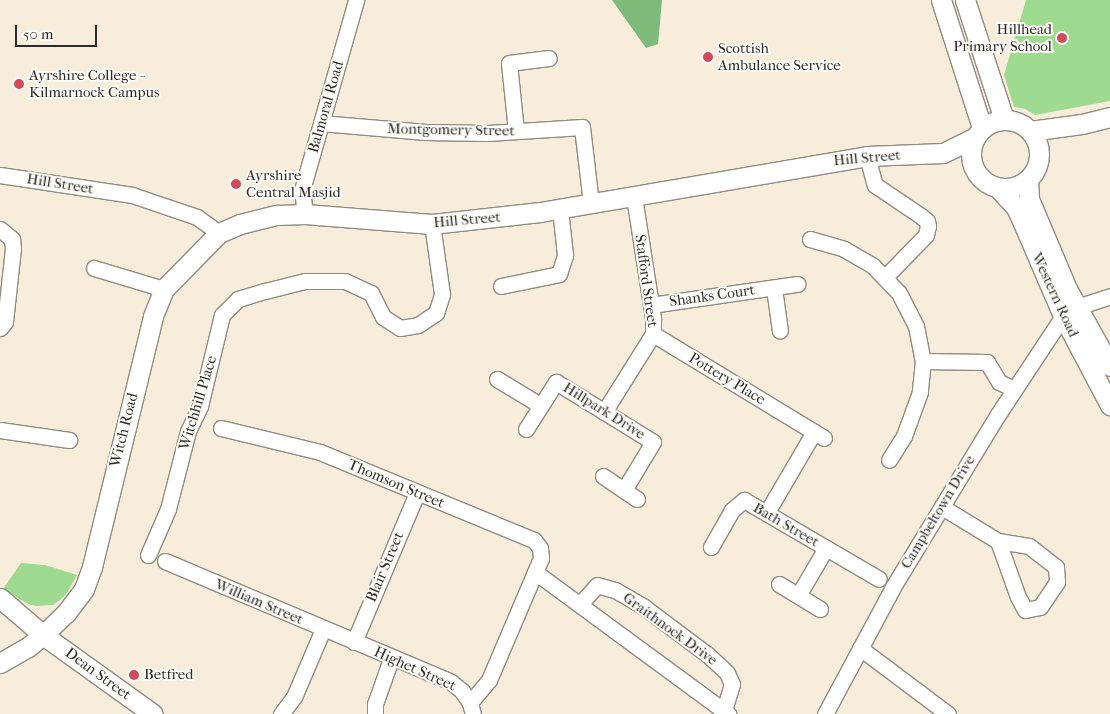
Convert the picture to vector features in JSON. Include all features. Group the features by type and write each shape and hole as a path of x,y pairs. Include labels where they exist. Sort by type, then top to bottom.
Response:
{"main road":[{"path":"941,0 978,133 971,156 977,174"},
{"path":"965,0 1004,119"},
{"path":"1030,131 1082,124 1110,117"},
{"path":"942,153 977,174 987,184 998,188 1011,188 1028,179 1038,166 1040,149 1036,138 1016,121 1004,119 992,122 978,133"},
{"path":"1040,149 1082,124"},
{"name":"Hill Street","path":"219,233 240,224 278,215 305,214 432,224 560,209 867,156 942,153 978,133"},
{"name":"Western Road","path":"1028,179 1028,200 1067,289 1074,319 1110,366"},
{"name":"Western Road","path":"998,188 1015,206 1074,319 1110,405"},
{"name":"Witch Road","path":"0,663 28,647 43,635 66,613 84,589 92,567 153,316 164,289 219,233"},
{"path":"5,602 36,614 66,613"},
{"name":"Dean Street","path":"5,602 43,635 153,714"}],"street":[{"name":"Balmoral Road","path":"305,214 302,190 356,0"},
{"path":"516,132 509,63 549,58"},
{"name":"Montgomery Street","path":"321,123 426,132 516,132 582,127 591,204"},
{"path":"867,156 875,185 921,216 927,221 928,226 926,235 885,277"},
{"name":"Hill Street","path":"0,175 132,195 197,217 219,233"},
{"name":"Stafford Street","path":"604,412 653,334 651,305 634,196"},
{"path":"501,286 559,274 565,255 560,209"},
{"name":"Witchhill Place","path":"148,555 168,509 188,431 200,406 222,315 238,299 265,291 305,281 345,281 372,293 383,317 400,328 418,324 436,313 442,294 432,224"},
{"path":"0,229 13,242 3,298 5,322 0,328"},
{"path":"810,239 855,254 885,277 899,293 909,310 920,340 924,361 920,392 904,436 889,460"},
{"path":"94,268 164,289"},
{"name":"Shanks Court","path":"651,305 797,284"},
{"name":"Shanks Court","path":"774,288 780,331"},
{"path":"1074,319 1110,296"},
{"name":"Campbeltown Drive","path":"825,714 893,587 1014,389 1074,319"},
{"name":"Pottery Place","path":"653,334 819,435 767,512"},
{"path":"924,361 987,362 999,382 1014,389"},
{"name":"Hillpark Drive","path":"497,379 540,405"},
{"name":"Hillpark Drive","path":"526,429 556,382 653,442 624,490"},
{"name":"Thomson Street","path":"221,428 320,452 534,540 540,548 541,558 489,680 472,708"},
{"path":"0,430 70,440"},
{"path":"603,476 637,499"},
{"name":"Blair Street","path":"354,642 417,493"},
{"name":"Bath Street","path":"711,547 732,510 744,500 879,579"},
{"path":"942,506 998,541 1029,546 1056,567 1057,582 1040,607 1025,610 1018,597 998,541"},
{"name":"Bath Street","path":"799,594 826,548"},
{"name":"William Street","path":"165,561 354,642"},
{"name":"Graithnock Drive","path":"535,572 726,712 732,684 727,673 708,655 644,607 615,590 597,585 580,604"},
{"path":"779,584 799,594 820,609"},
{"path":"281,714 294,697 323,629"},
{"name":"Highet Street","path":"354,642 451,682 462,691 472,708"},
{"path":"860,648 948,714"},
{"path":"375,714 376,704 392,659"}],"green space":[{"path":"612,0 662,0 658,44 646,48"},
{"name":"Hillhead Primary School","path":"1026,0 1110,0 1110,101 1035,115 1025,109 1014,107 1004,75"},
{"path":"21,563 45,565 77,575 67,593 61,599 53,605 36,606 28,604 3,589"}],"place":[{"name":"Hillhead Primary School","path":"1062,38"},
{"name":"Scottish Ambulance Service","path":"708,57"},
{"name":"Ayrshire College - Kilmarnock Campus","path":"19,84"},
{"name":"Ayrshire Central Masjid","path":"236,184"},
{"name":"Betfred","path":"134,675"}]}
